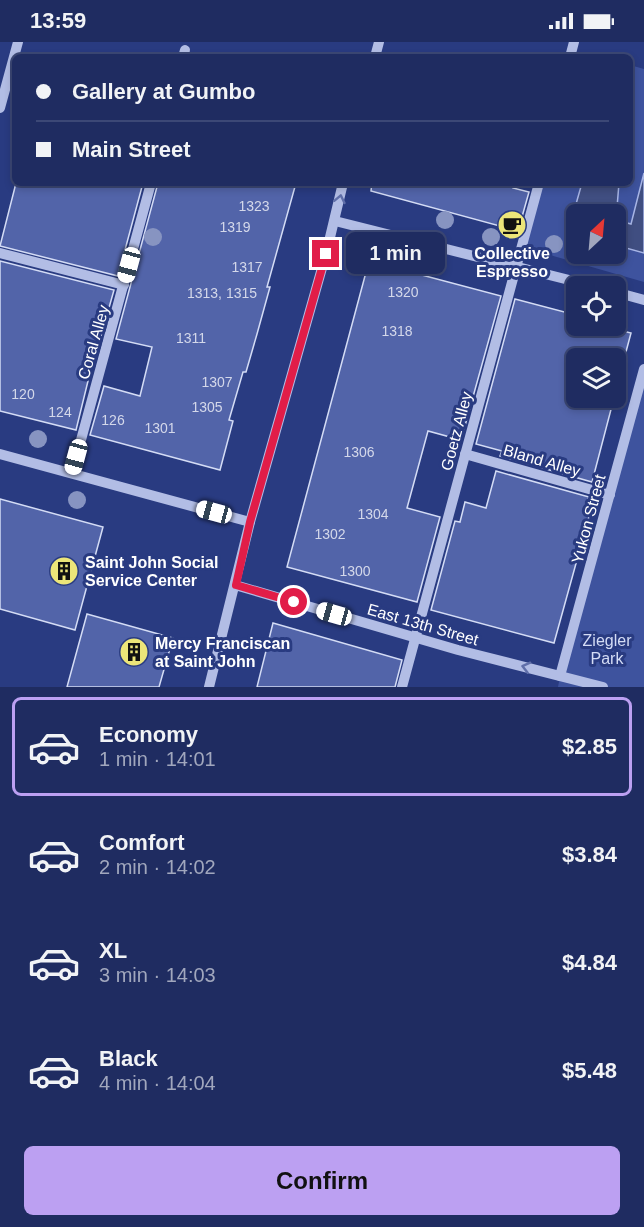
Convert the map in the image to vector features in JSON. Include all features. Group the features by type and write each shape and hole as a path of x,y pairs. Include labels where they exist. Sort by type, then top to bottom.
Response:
{"street":[{"path":"0,108 12,64"},
{"name":"Coral Alley","path":"72,473 150,186"},
{"path":"209,687 250,522 335,220 342,186"},
{"name":"Goetz Alley","path":"402,687 537,186"},
{"path":"335,220 566,279"},
{"path":"0,253 124,285"},
{"path":"626,295 644,300"},
{"name":"Yukon Street","path":"560,676 644,369"},
{"path":"0,454 250,522"},
{"name":"Bland Alley","path":"465,454 610,495"},
{"name":"East 13th Street","path":"236,585 415,638 603,687"}],"green space":[{"path":"633,66 644,69 644,282 581,264 626,264 626,204 566,204 566,260 522,247 538,186 633,186"},
{"name":"Ziegler Park","path":"644,369 644,687 558,687 560,676"}],"shaded area":[{"path":"644,173 644,253 626,248 626,223 631,224"},
{"path":"581,186 619,186 617,204 576,204"}],"building":[{"path":"15,186 142,186 118,276 0,246"},
{"path":"157,186 295,186 267,287 270,287 257,334 229,420 233,421 220,470 90,435 104,386 140,396 152,347 116,339"},
{"path":"372,186 513,186 513,188 529,192 518,231 371,191"},
{"path":"0,261 114,290 101,336 99,336 76,430 0,411"},
{"path":"369,261 501,296 461,440 428,431 407,508 440,517 417,602 287,567"},
{"path":"515,299 566,312 566,336 626,336 626,332 631,333 626,352 626,348 566,348 566,408 611,408 592,482 500,456 502,451 476,444"},
{"path":"496,471 589,497 588,500 593,502 554,643 431,610 455,521 460,522 465,502 486,508"},
{"path":"0,499 103,527 75,630 0,609"},
{"path":"87,614 173,638 159,687 67,687"},
{"path":"273,623 402,660 395,687 257,687"}],"place":[{"name":"Collective Espresso","path":"512,225"},
{"name":"Saint John Social Service Center","path":"64,571"},
{"name":"Mercy Franciscan at Saint John","path":"134,652"}],"route":[{"path":"294,602 236,585 250,522 326,254"}]}
